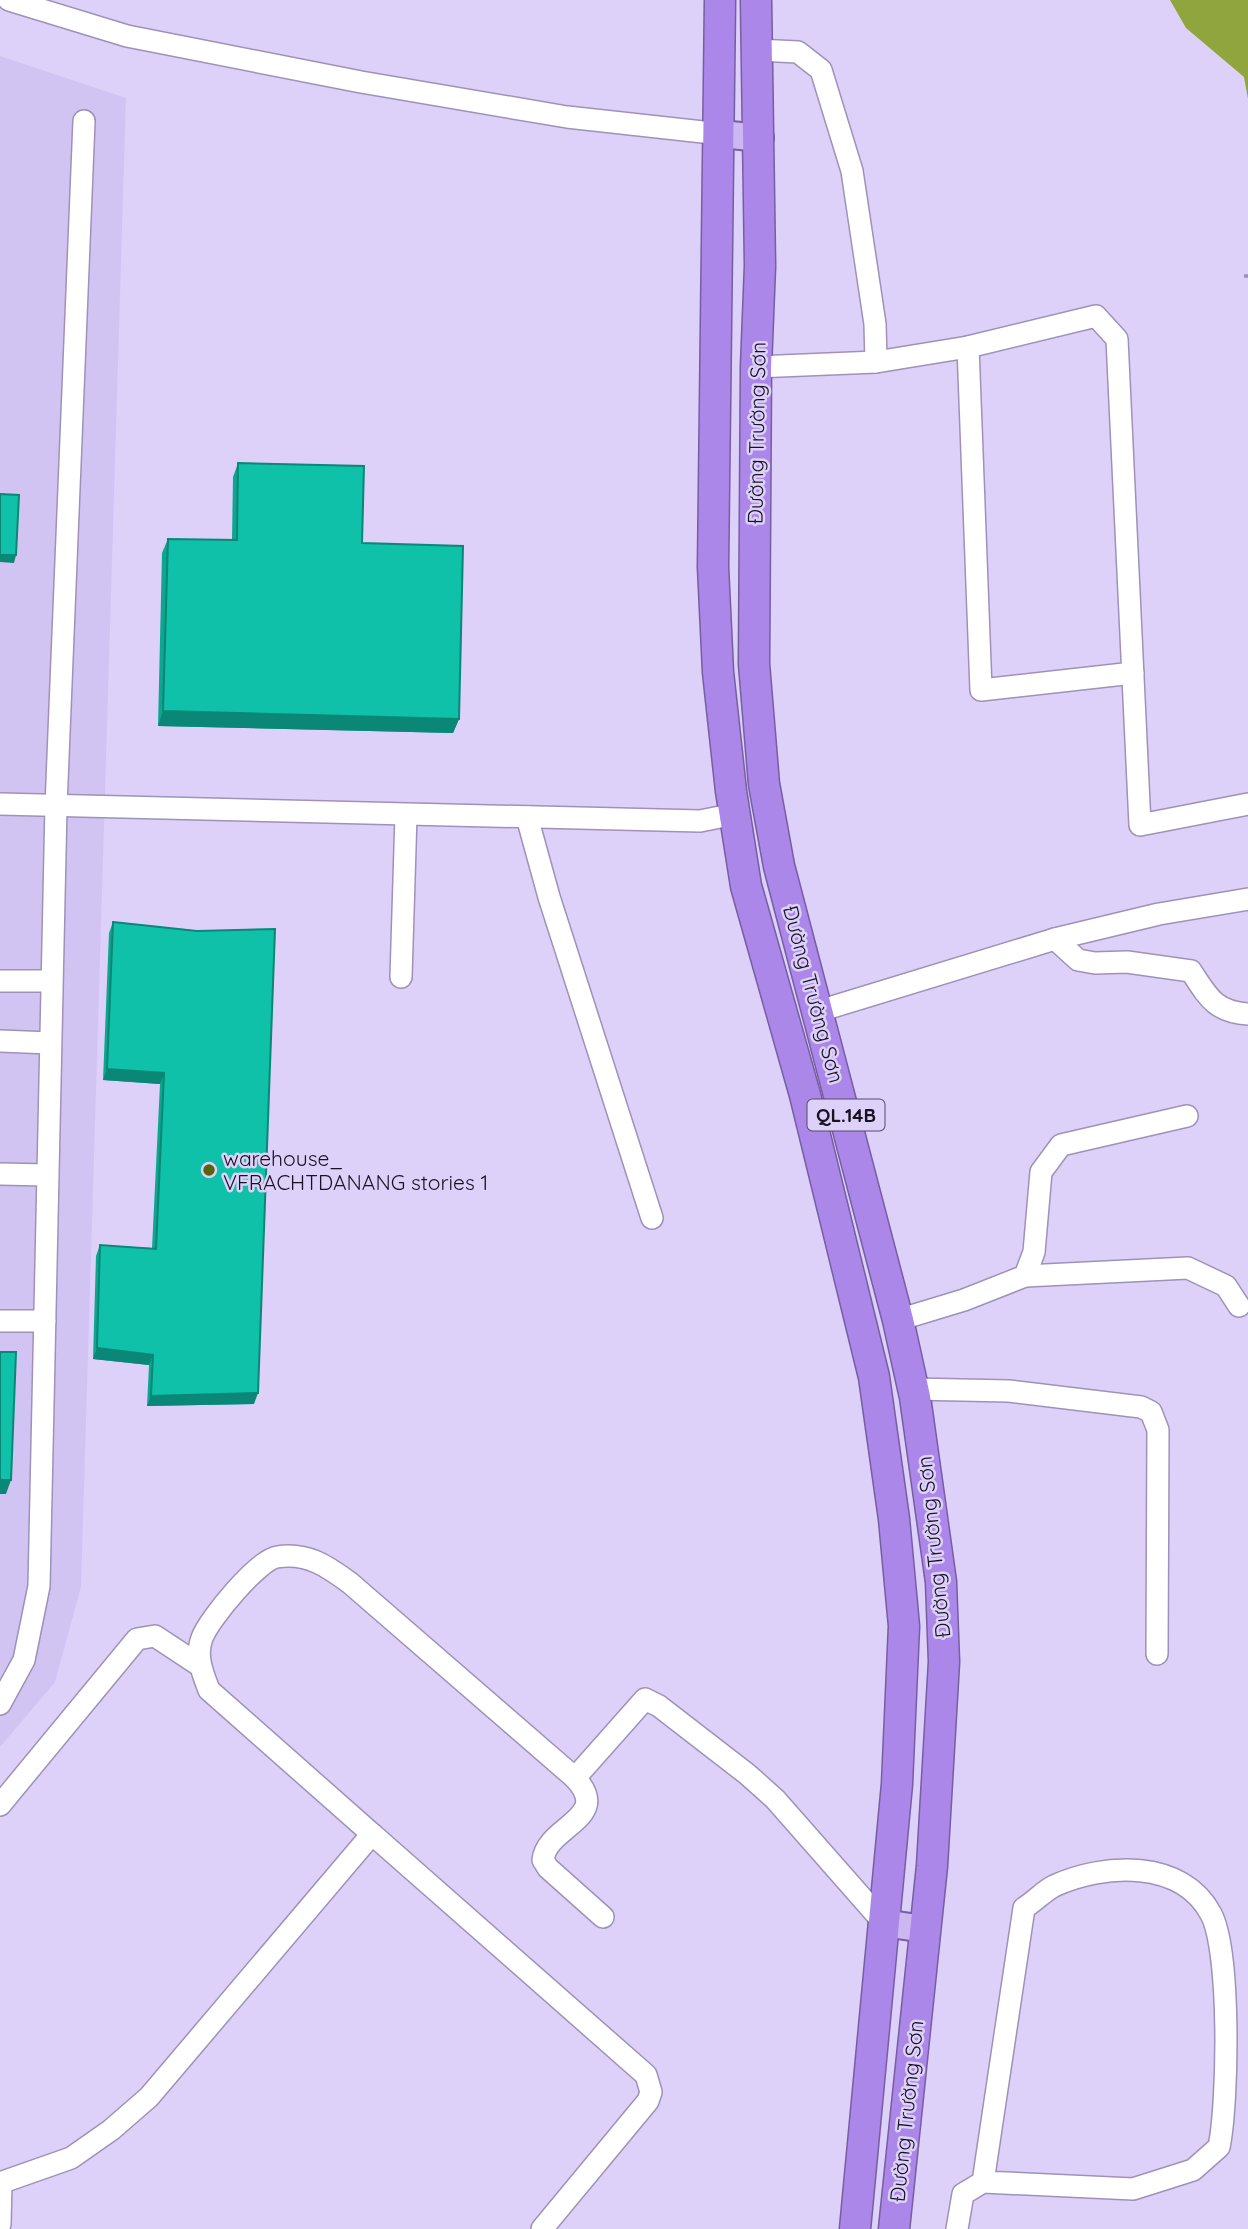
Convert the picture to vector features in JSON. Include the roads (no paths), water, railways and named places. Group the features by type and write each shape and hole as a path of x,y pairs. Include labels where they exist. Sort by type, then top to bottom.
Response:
{"highway":[{"name":"Đường Trường Sơn","path":"720,0 721,134 713,567 718,672 735,814 747,886 805,1095 868,1353 886,1453 904,1626 897,1784 855,2229"},
{"name":"Đường Trường Sơn","path":"756,0 760,266 756,367 754,664 764,783 779,866 819,1011 898,1320 913,1390 933,1515 943,1624 942,1705 924,1929 894,2229"}],"main road":[{"path":"721,134 760,138"},
{"path":"884,1923 924,1929"}],"street":[{"path":"9,0 127,36 361,82 567,117 721,134"},
{"path":"758,50 798,52 821,69 852,171 875,324 876,362"},
{"path":"0,1704 24,1660 39,1586 55,806 84,121"},
{"path":"756,367 876,362 968,347 1096,316 1116,339 1140,825 1248,804"},
{"path":"968,347 981,690 1133,673"},
{"path":"0,804 700,821 735,814"},
{"path":"401,977 406,815"},
{"path":"527,817 553,910 652,1218"},
{"path":"819,1011 1055,939 1159,914 1248,899"},
{"path":"1055,939 1078,960 1095,963 1127,962 1191,971 1219,1007 1230,1013 1248,1014"},
{"path":"0,981 51,981"},
{"path":"0,1041 50,1043"},
{"path":"1025,1276 1034,1252 1041,1172 1061,1145 1187,1116"},
{"path":"0,1174 47,1175"},
{"path":"898,1320 964,1300 1025,1276 1188,1268 1226,1286 1239,1306"},
{"path":"0,1321 45,1321"},
{"path":"913,1390 1009,1391 1141,1407 1151,1412 1158,1430 1157,1654"},
{"path":"542,2229 648,2101 650,2083 646,2076 209,1690 199,1665 201,1639 221,1608 245,1580 274,1557 299,1556 320,1562 350,1583 575,1777 585,1791 585,1809 581,1818 563,1829 546,1850 543,1860 548,1868 603,1917"},
{"path":"0,1805 137,1639 155,1636 199,1665"},
{"path":"575,1777 645,1699 747,1774 775,1799 884,1923"},
{"path":"0,2224 0,2183 71,2158 111,2130 149,2097 372,1835"},
{"path":"957,2229 962,2194 983,2182 1133,2189 1194,2170 1219,2147 1226,2039 1220,1950 1212,1915 1191,1888 1154,1871 1114,1870 1054,1886 1024,1909 983,2182"}],"place":[{"name":"warehouse_ VFRACHTDANANG stories 1","path":"209,1170"}]}
